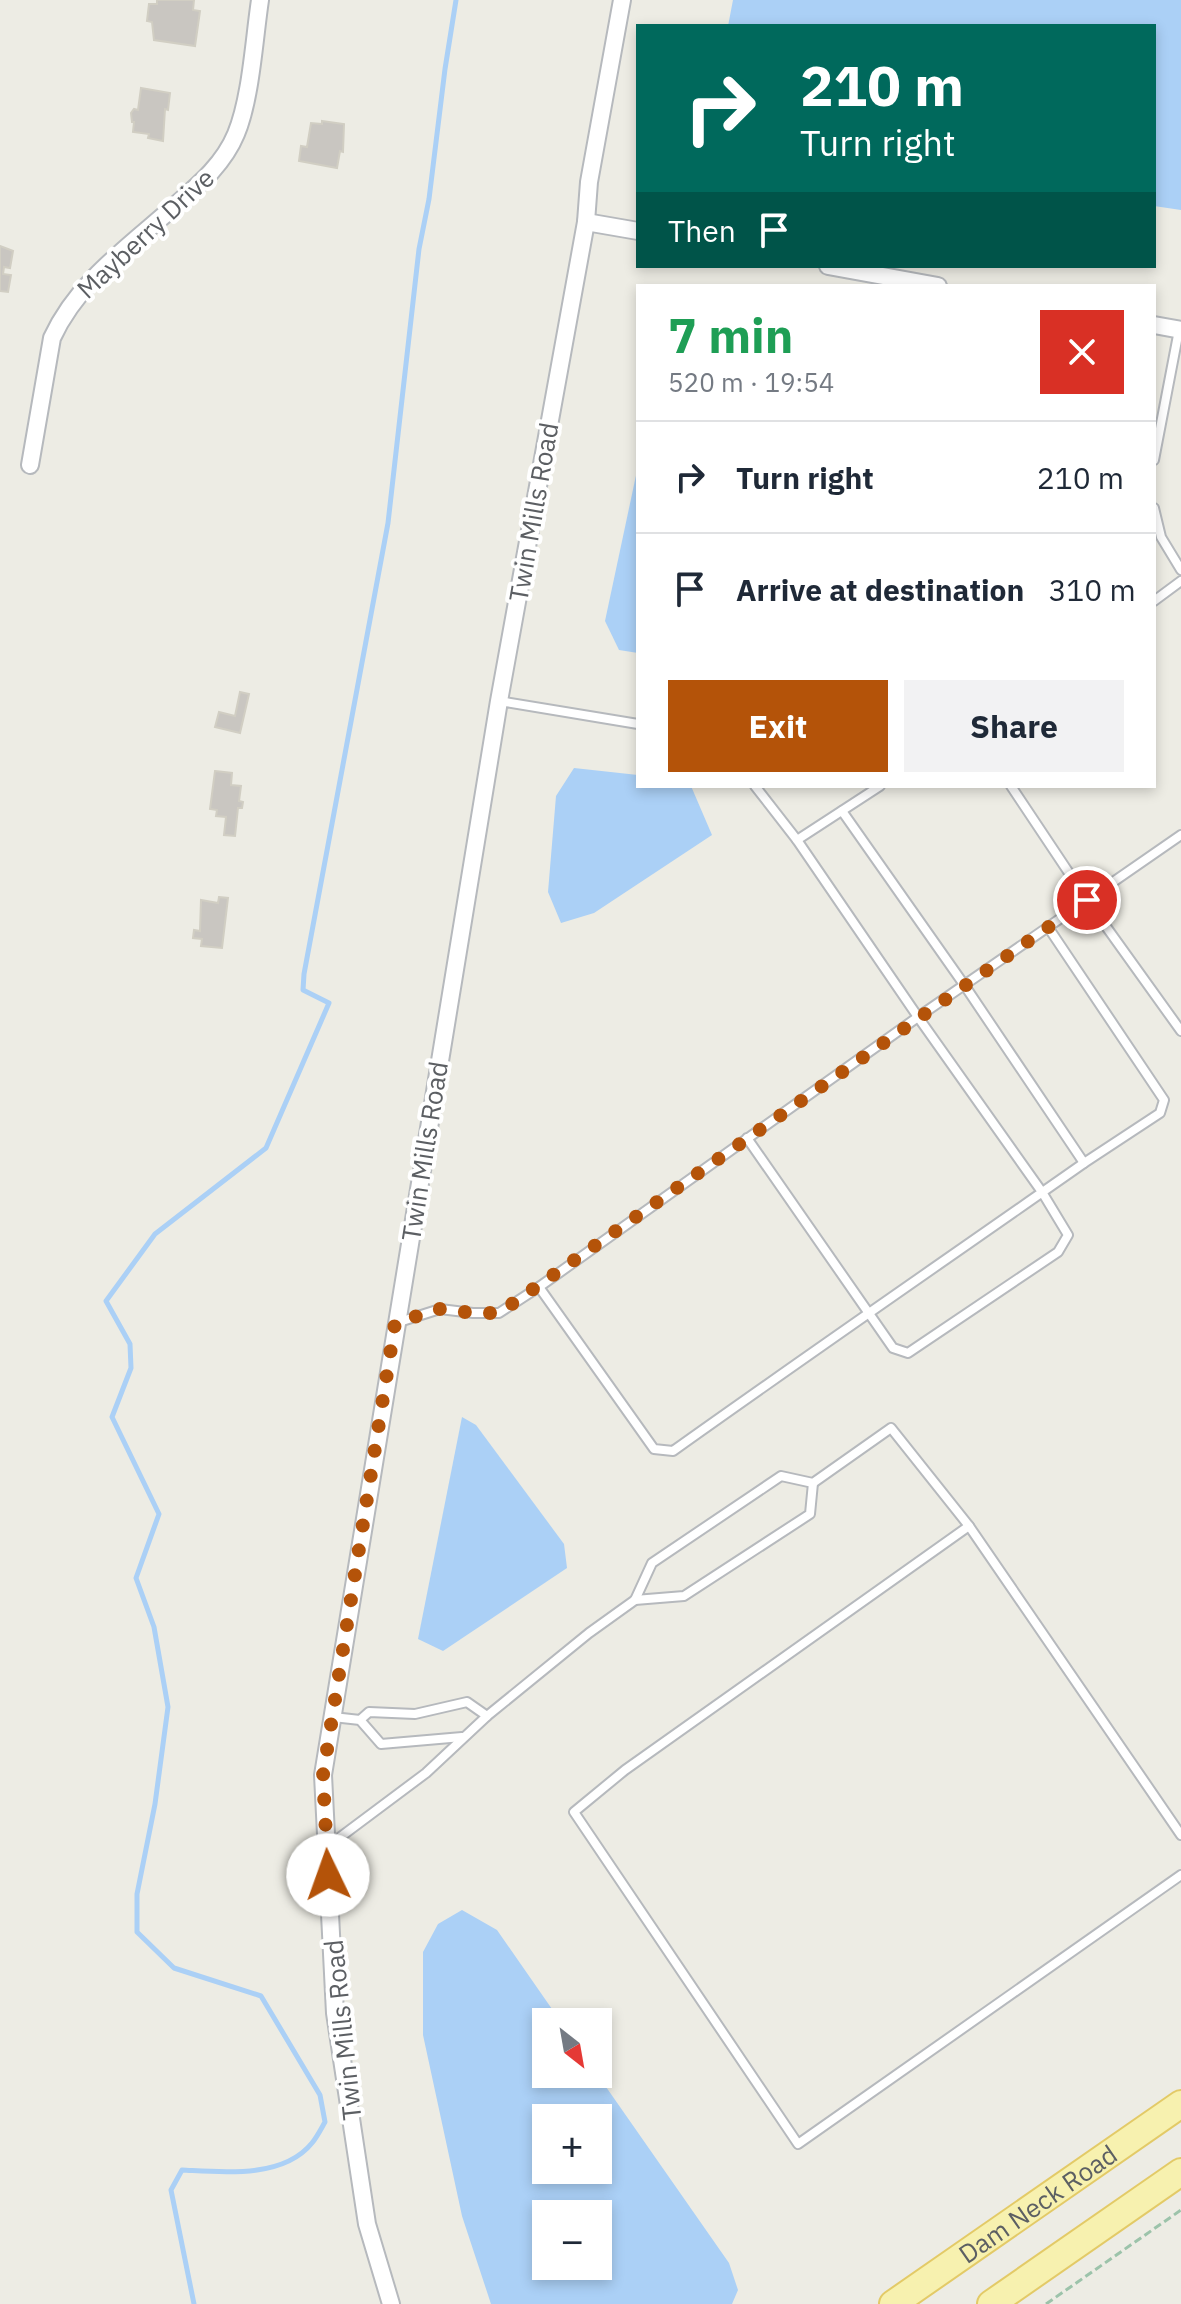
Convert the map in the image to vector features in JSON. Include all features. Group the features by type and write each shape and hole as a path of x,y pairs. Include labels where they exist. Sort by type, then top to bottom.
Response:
{"main road":[{"name":"Dam Neck Road","path":"893,2304 1181,2104"},
{"path":"991,2304 1181,2172"}],"street":[{"name":"Mayberry Drive","path":"30,465 52,338 66,311 88,284 212,173 237,133 260,0"},
{"name":"Twin Mills Road","path":"391,2304 367,2224 335,2013 323,1775 499,701 586,222 589,182 622,0"},
{"path":"586,222 636,231"},
{"path":"839,268 927,284"},
{"path":"1156,325 1180,330"}],"lane":[{"path":"1156,450 1180,330"},
{"path":"1156,516 1161,537 1181,570"},
{"path":"1156,600 1181,581"},
{"path":"499,701 636,724"},
{"path":"747,1138 893,1348 908,1353 1058,1252 1068,1235 1042,1192 797,840 757,788"},
{"path":"797,840 877,788"},
{"path":"1012,788 1087,900 1181,1031"},
{"path":"842,811 1084,1163"},
{"path":"395,1323 440,1309 499,1313 918,1017 1180,837"},
{"path":"539,1287 654,1449 673,1451 1160,1113 1164,1100 1048,927"},
{"path":"326,1848 426,1773 487,1716 589,1633 635,1600 652,1563 781,1476 813,1483 891,1428 969,1526 1181,1835"},
{"path":"635,1600 684,1596 810,1514 813,1483"},
{"path":"969,1526 625,1770 574,1812 798,2144 1181,1875"},
{"path":"360,1720 369,1712 415,1714 467,1702 487,1716"},
{"path":"332,1717 360,1720 381,1744 462,1737"}],"path":[{"path":"1046,2304 1181,2210"}],"water":[{"path":"733,0 1181,0 1181,210 1156,206 1156,24 728,24"},
{"path":"636,475 636,653 619,650 605,621"},
{"path":"574,768 636,775 636,788 692,788 712,835 594,913 561,923 548,892 556,796"},
{"path":"462,1417 476,1425 564,1544 567,1568 443,1651 418,1639"},
{"path":"462,1910 497,1930 551,2008 532,2008 532,2088 607,2088 729,2263 738,2290 732,2304 491,2304 462,2216 423,2035 423,1952 438,1924"}],"building":[{"path":"157,0 194,0 193,10 200,11 195,46 154,40 152,22 147,21 149,4 157,4"},
{"path":"141,88 170,93 168,110 165,109 163,141 148,138 149,134 133,132 131,113 134,109 138,110"},
{"path":"322,121 344,124 343,152 340,151 337,168 299,161 301,146 307,147 311,123 322,124"},
{"path":"0,246 13,251 10,268 4,267 3,274 11,275 8,292 0,291"},
{"path":"240,692 249,694 240,733 215,727 219,712 235,716"},
{"path":"215,771 232,773 231,785 241,786 239,801 243,802 242,808 238,808 235,836 224,835 226,817 216,816 217,810 210,809"},
{"path":"219,897 228,898 222,948 201,946 202,939 193,938 194,930 200,931 201,900 218,903"}],"waterway":[{"path":"194,2304 171,2190 182,2170 251,2171 285,2163 300,2155 312,2143 325,2122 320,2095 261,1996 174,1968 137,1932 137,1894 155,1804 168,1707 154,1627 136,1578 159,1514 112,1417 131,1368 130,1344 106,1301 155,1234 266,1148 329,1003 303,990 304,974 388,523 419,249 429,199 456,0"}],"route":[{"path":"328,1875 323,1775 395,1323 440,1309 499,1313 1087,900"}]}
